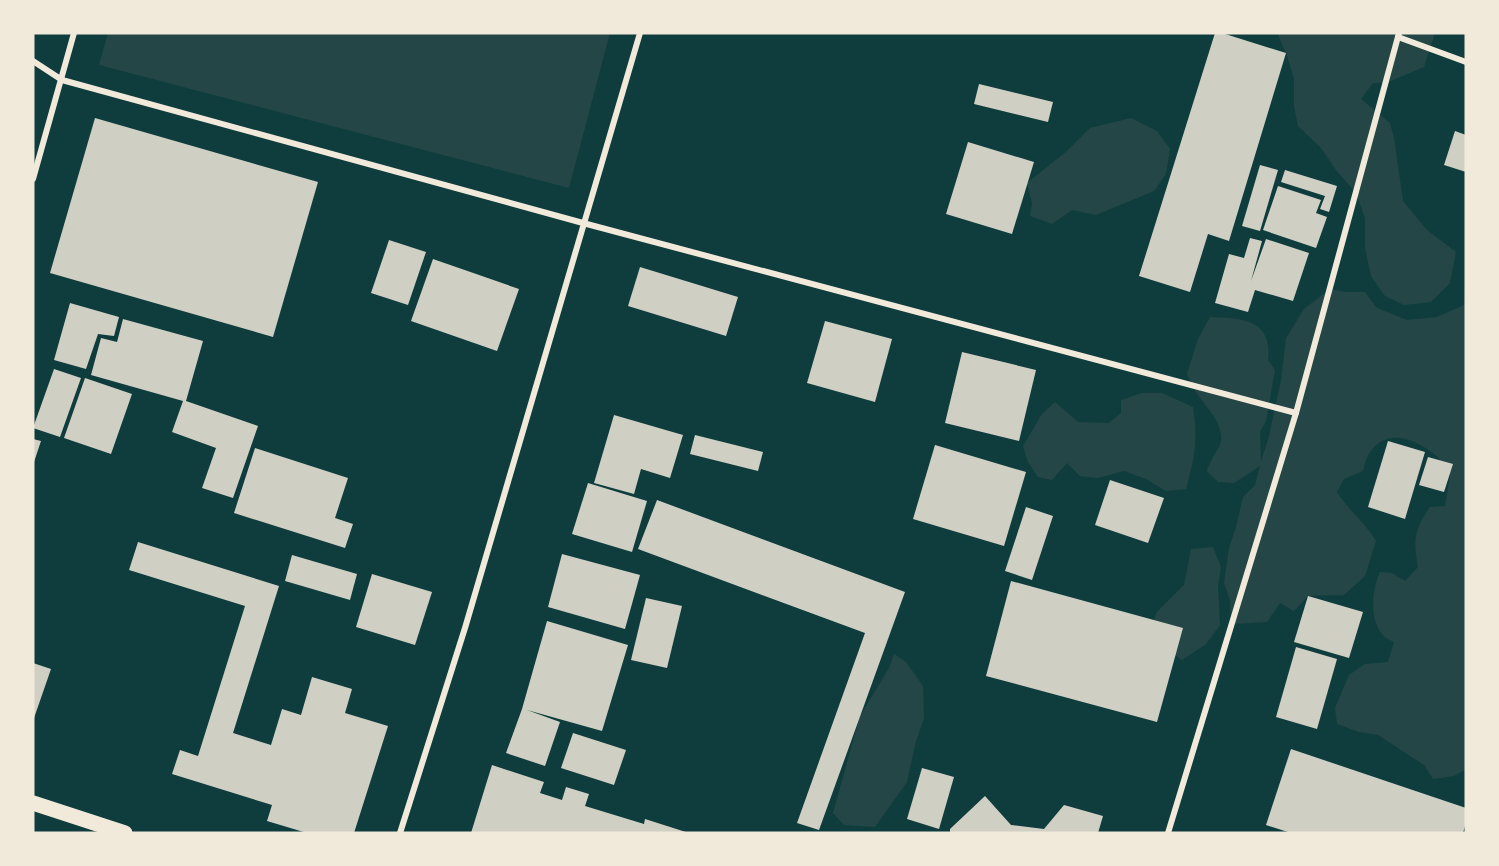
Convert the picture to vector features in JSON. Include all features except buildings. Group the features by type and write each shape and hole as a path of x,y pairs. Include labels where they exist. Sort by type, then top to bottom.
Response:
{"main road":[{"path":"33,803 125,833"}],"street":[{"path":"33,179 75,33"},
{"path":"400,833 461,639 640,33"},
{"path":"1168,833 1296,413 1399,35 1466,62"},
{"path":"33,61 62,80 583,223 1296,413"}],"shaded area":[{"path":"108,33 610,33 569,188 99,65"},
{"path":"1277,33 1435,33 1424,67 1386,83 1373,83 1361,99 1390,123 1403,201 1427,230 1456,252 1450,283 1431,302 1404,305 1385,296 1371,276 1365,248 1365,218 1356,193 1321,148 1298,126 1294,106 1294,78"},
{"path":"1131,118 1157,131 1170,149 1166,174 1154,191 1096,215 1072,210 1052,224 1030,216 1032,203 1027,183 1067,151 1090,128"},
{"path":"1466,278 1466,769 1454,776 1433,779 1424,765 1378,735 1359,732 1337,724 1335,708 1349,675 1365,664 1388,662 1394,642 1383,635 1375,620 1373,604 1377,579 1380,572 1392,573 1405,581 1418,567 1415,542 1418,529 1430,507 1445,506 1450,476 1439,459 1423,446 1401,438 1382,441 1367,457 1363,471 1344,479 1337,492 1376,541 1365,576 1344,595 1308,596 1294,611 1280,603 1267,622 1231,624 1230,600 1224,583 1229,548 1243,497 1255,485 1260,466 1234,483 1218,482 1207,471 1220,443 1220,429 1187,374 1198,339 1210,317 1243,320 1260,329 1268,346 1268,360 1275,370 1266,421 1260,432 1261,462 1281,380 1286,338 1304,309 1330,289 1365,292 1377,308 1407,320 1437,317 1464,305"},
{"path":"1142,393 1162,393 1193,407 1195,448 1186,489 1166,491 1146,479 1124,471 1098,478 1080,476 1067,463 1052,480 1038,477 1028,462 1023,446 1042,414 1055,402 1078,422 1109,423 1121,413 1121,400"},
{"path":"1213,547 1221,567 1218,587 1220,625 1206,644 1182,660 1162,645 1150,628 1157,612 1184,585 1191,549"},
{"path":"894,654 906,662 923,686 924,718 916,741 907,782 875,827 844,825 833,813 860,716 889,668"}]}
